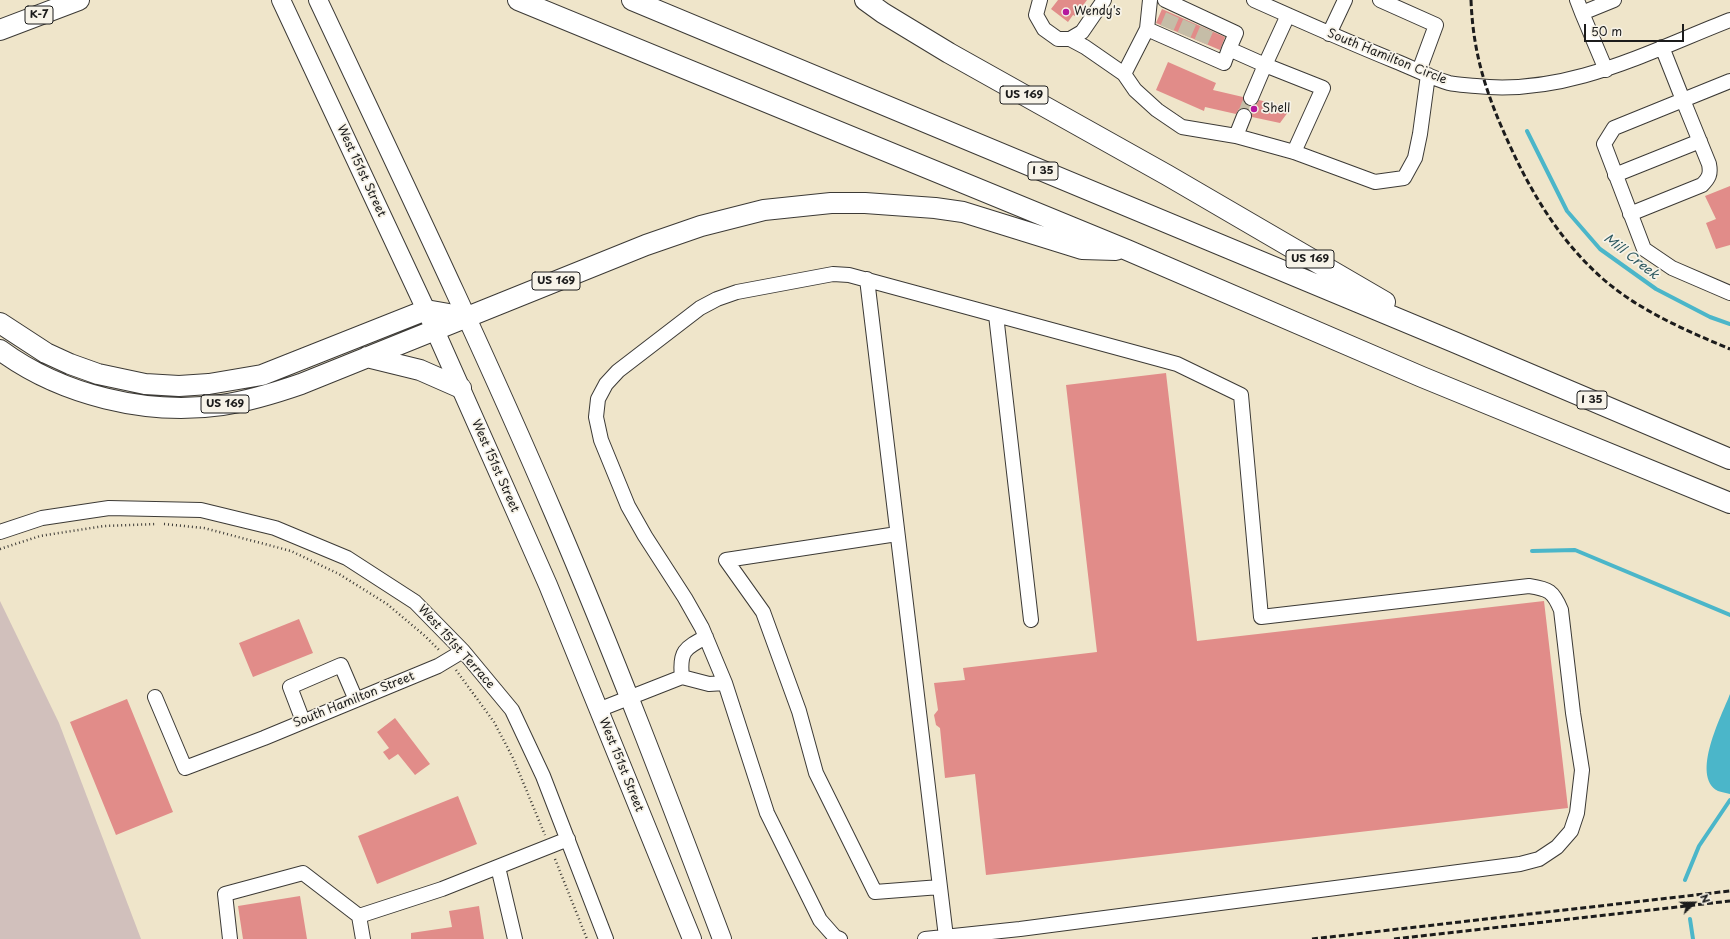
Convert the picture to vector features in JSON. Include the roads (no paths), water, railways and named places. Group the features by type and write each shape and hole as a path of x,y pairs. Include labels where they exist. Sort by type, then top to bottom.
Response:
{"highway":[{"name":"K-7","path":"0,30 78,0"},
{"path":"518,0 1127,250 1422,377 1730,503"},
{"name":"I 35","path":"632,0 1454,342 1730,459"},
{"name":"US 169","path":"865,0 882,13 949,53 1173,179 1454,342"},
{"name":"US 169","path":"0,350 31,369 76,390 122,402 170,407 221,405 271,395 646,245 738,216 797,206 831,203 865,203 935,208 963,212 1082,249 1127,250"},
{"path":"0,324 46,353 84,369 105,376 144,384 179,386 216,383 262,375 426,310 466,317"},
{"path":"368,357 420,370 461,388"}],"main road":[{"name":"West 151st Street","path":"281,0 435,329 548,585 692,939"},
{"path":"318,0 466,317 552,508 631,698 722,939"}],"street":[{"path":"1040,0 1036,16 1044,29 1058,38 1070,39 1085,47 1124,74 1135,90 1157,110 1182,127 1236,136 1294,152 1375,182 1404,178 1415,158 1420,134 1424,73 1436,24 1380,0"},
{"path":"1070,39 1082,32 1104,0"},
{"path":"1124,74 1147,29 1150,0"},
{"name":"South Hamilton Circle","path":"1254,0 1329,34 1449,83 1485,87 1518,88 1552,84 1606,70 1730,20"},
{"path":"1329,34 1345,0"},
{"path":"1606,70 1580,6 1614,0"},
{"path":"1251,98 1288,15"},
{"path":"1147,29 1187,41 1224,63 1236,33 1194,18"},
{"path":"1630,214 1702,185 1711,173 1700,141 1662,47"},
{"path":"1229,49 1323,88 1294,152"},
{"path":"1730,81 1614,128 1604,144 1644,249 1672,268 1730,293"},
{"path":"1236,136 1244,116"},
{"path":"1615,175 1700,141"},
{"path":"840,939 835,937 820,920 767,814 725,683 706,637 686,598 645,536 628,506 601,440 596,417 598,399 606,384 618,371 700,308 717,299 737,292 833,274 849,275 1177,364 1240,395 1261,617 1529,586 1547,589 1556,597 1561,610 1573,713 1582,770 1578,813 1571,831 1556,847 1539,858 1520,864 1036,927 925,939"},
{"path":"867,280 946,937"},
{"path":"996,315 1031,620"},
{"name":"West 151st Terrace","path":"0,532 42,518 109,508 201,510 275,528 347,558 415,602 463,651 512,710 543,776 606,939"},
{"path":"897,534 726,560 763,612 799,710 816,773 875,892 940,888"},
{"path":"682,677 680,663 686,647 706,637"},
{"name":"South Hamilton Street","path":"156,697 185,768 438,666 463,651"},
{"path":"303,721 290,687 341,665 356,700"},
{"path":"598,710 682,677 709,684 725,683"},
{"path":"359,916 442,889 568,839"},
{"path":"498,867 515,939"},
{"path":"230,939 225,894 303,873 359,916 363,939"}],"water":[{"path":"1730,694 1730,794 1718,791 1710,783 1707,772 1707,759 1715,730"}],"waterway":[{"name":"Mill Creek","path":"1527,131 1567,211 1600,249 1656,289 1710,317 1730,324"},
{"path":"1532,551 1575,550 1730,615"},
{"path":"1685,880 1699,846 1730,800"},
{"path":"1690,919 1693,939"}],"tunnel":[{"path":"1167,28 1173,14"},
{"path":"1184,35 1190,21"},
{"path":"1201,42 1207,28"},
{"path":"1244,116 1251,98"}],"railway":[{"path":"1471,0 1472,20 1478,57 1494,110 1528,183 1561,234 1588,265 1603,279 1632,301 1680,327 1730,349"},
{"path":"1312,939 1730,891"},
{"path":"1394,939 1730,901"}],"place":[{"name":"Wendy's","path":"1066,12"},
{"name":"Shell","path":"1254,109"}]}
